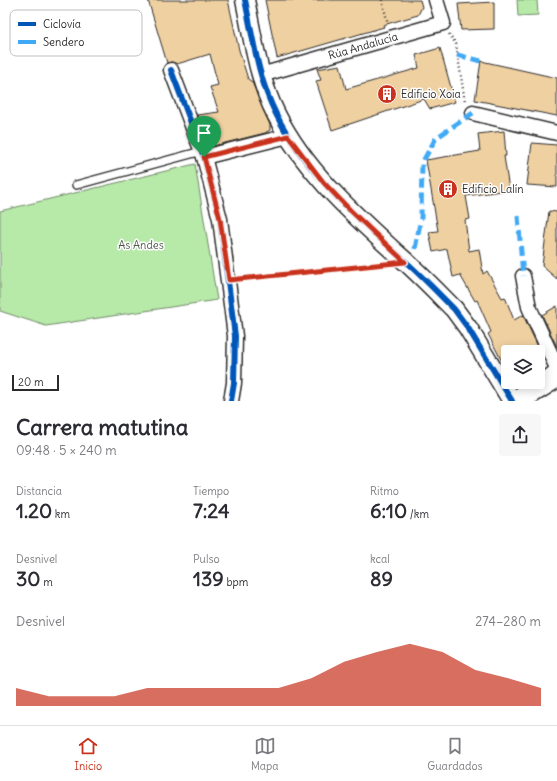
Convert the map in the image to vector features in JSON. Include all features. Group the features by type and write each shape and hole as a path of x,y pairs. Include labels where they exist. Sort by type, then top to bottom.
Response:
{"main road":[{"path":"517,401 557,376"}],"street":[{"path":"245,0 260,75 276,114 288,136 324,183 351,211 454,309 468,328 512,401"},
{"path":"436,0 442,24"},
{"name":"Rúa Andalucía","path":"260,75 442,24"},
{"path":"171,70 203,154 220,219 235,336 234,383 231,401"},
{"path":"473,113 557,133"},
{"path":"203,154 288,136"},
{"path":"523,276 529,307 557,368"}],"lane":[{"path":"76,185 203,154"}],"path":[{"path":"382,0 392,38"},
{"path":"442,24 456,44 465,105 473,113"},
{"path":"229,280 405,262"}],"green space":[{"path":"517,0 537,0 538,15 518,16"},
{"name":"As Andes","path":"195,164 217,300 46,326 0,311 0,211"}],"building":[{"path":"148,0 228,0 239,50 248,79 252,82 270,125 270,130 265,133 209,147 197,115 219,112 210,87 218,85 210,54 177,64 172,62 167,63"},
{"path":"265,0 420,0 422,7 418,15 383,25 384,27 277,58"},
{"path":"494,2 494,29 461,30 458,4"},
{"name":"Edificio Xoia","path":"440,48 455,102 430,109 424,99 332,130 316,81 321,80 317,69 340,65 346,89 419,68 416,55"},
{"path":"481,61 557,78 557,116 475,100"},
{"path":"504,131 506,156 504,156 509,190 466,196 470,219 465,220 469,251 479,249 483,274 487,271 502,298 505,297 514,320 523,315 537,345 501,345 501,359 488,334 491,332 477,300 475,301 460,275 453,277 447,249 433,252 429,232 438,231 426,160 480,151 478,134"},
{"path":"532,143 557,145 557,187 527,185"},
{"path":"549,211 557,212 557,279 542,266"},
{"path":"557,306 557,347 542,315"}],"marked path":[{"path":"457,55 481,61"},
{"path":"415,249 421,218 422,163 436,138 473,113"},
{"path":"518,216 523,276"}],"cycle path":[{"path":"245,0 260,73 276,114 300,154 330,190 454,309 468,328 512,401"},
{"path":"171,70 204,157 220,219 235,336 234,383 231,401"}],"place":[{"name":"Edificio Xoia","path":"387,94"},
{"name":"Edificio Lalín","path":"448,189"}],"route":[{"path":"288,136 324,183 405,262 229,280 220,219 204,157 288,136"}]}
